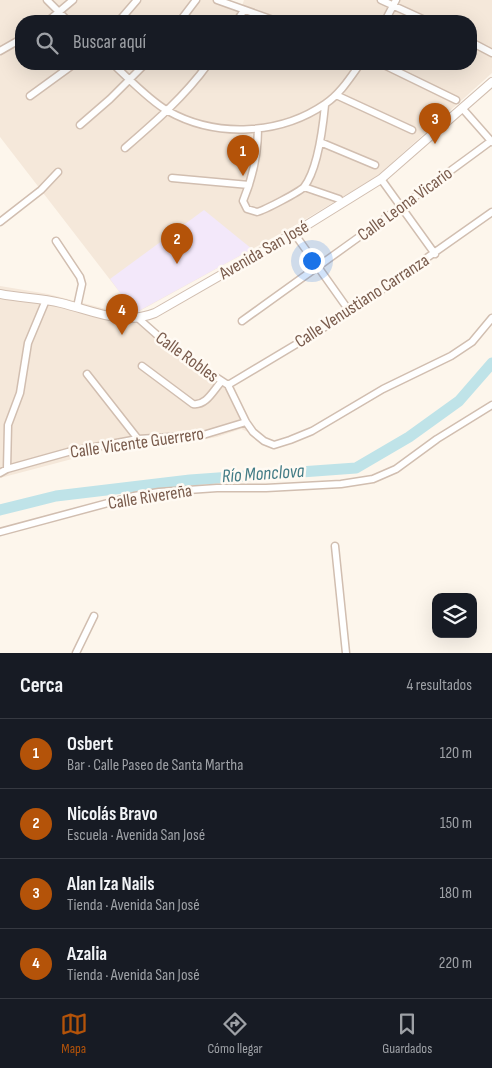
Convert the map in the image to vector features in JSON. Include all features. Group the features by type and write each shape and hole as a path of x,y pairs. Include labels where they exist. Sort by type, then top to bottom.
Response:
{"street":[{"path":"46,0 61,15"},
{"path":"56,15 73,0"},
{"path":"124,15 137,0"},
{"path":"185,15 196,0"},
{"path":"217,0 259,15"},
{"path":"381,0 395,3 417,15"},
{"path":"388,15 395,3"},
{"path":"241,15 244,10"},
{"path":"0,51 15,42"},
{"path":"477,45 492,53"},
{"path":"30,96 66,70"},
{"path":"119,70 166,111 201,125 221,129 258,129 293,120 325,104 336,95 355,70"},
{"path":"80,125 139,70"},
{"path":"125,148 166,111 203,70"},
{"path":"394,70 456,100"},
{"name":"Avenida San José","path":"0,294 46,300 117,317 139,319 155,313 294,233 382,179 492,82"},
{"path":"336,95 412,130"},
{"path":"258,129 257,160 243,203 247,209 256,212 304,187 320,142 325,104"},
{"path":"462,108 492,141"},
{"name":"Calle Leona Vicario","path":"242,321 492,141"},
{"path":"320,142 375,165"},
{"path":"0,222 41,190 58,172"},
{"path":"172,178 249,185"},
{"path":"382,179 435,254"},
{"path":"304,187 339,199"},
{"name":"Calle Venustiano Carranza","path":"228,385 350,312 435,254 492,212"},
{"path":"294,233 350,312"},
{"path":"56,241 80,277 82,284 77,307"},
{"path":"7,469 8,425 20,393 28,344 46,300"},
{"name":"Calle Robles","path":"139,319 173,349 228,385 246,422 259,437 274,445 306,434 383,389 458,352 472,342 492,318"},
{"path":"142,366 192,404 197,405 205,402 221,382"},
{"path":"87,374 138,439"},
{"name":"Calle Rivereña","path":"0,532 134,496 160,492 341,484 373,479 396,469 437,439 492,405"},
{"name":"Calle Vicente Guerrero","path":"0,473 7,469 36,462 61,453 138,439 203,434 246,422"},
{"path":"335,546 346,653"},
{"path":"76,653 94,616"}],"shaded area":[{"path":"0,0 227,0 242,6 244,0 492,0 492,73 376,177 294,226 136,313 177,348 234,387 250,424 270,441 241,429 217,437 184,443 110,449 0,478 0,286 48,294 114,311 135,312 0,137"},
{"path":"204,210 252,249 135,313 110,279"}],"waterway":[{"name":"Río Monclova","path":"0,510 56,496 190,480 356,468 409,437 459,401 492,363"}],"place":[{"name":"Alan Iza Nails","path":"435,144"},
{"name":"Osbert","path":"243,176"},
{"name":"Nicolás Bravo","path":"177,264"},
{"name":"Azalia","path":"122,335"}]}
